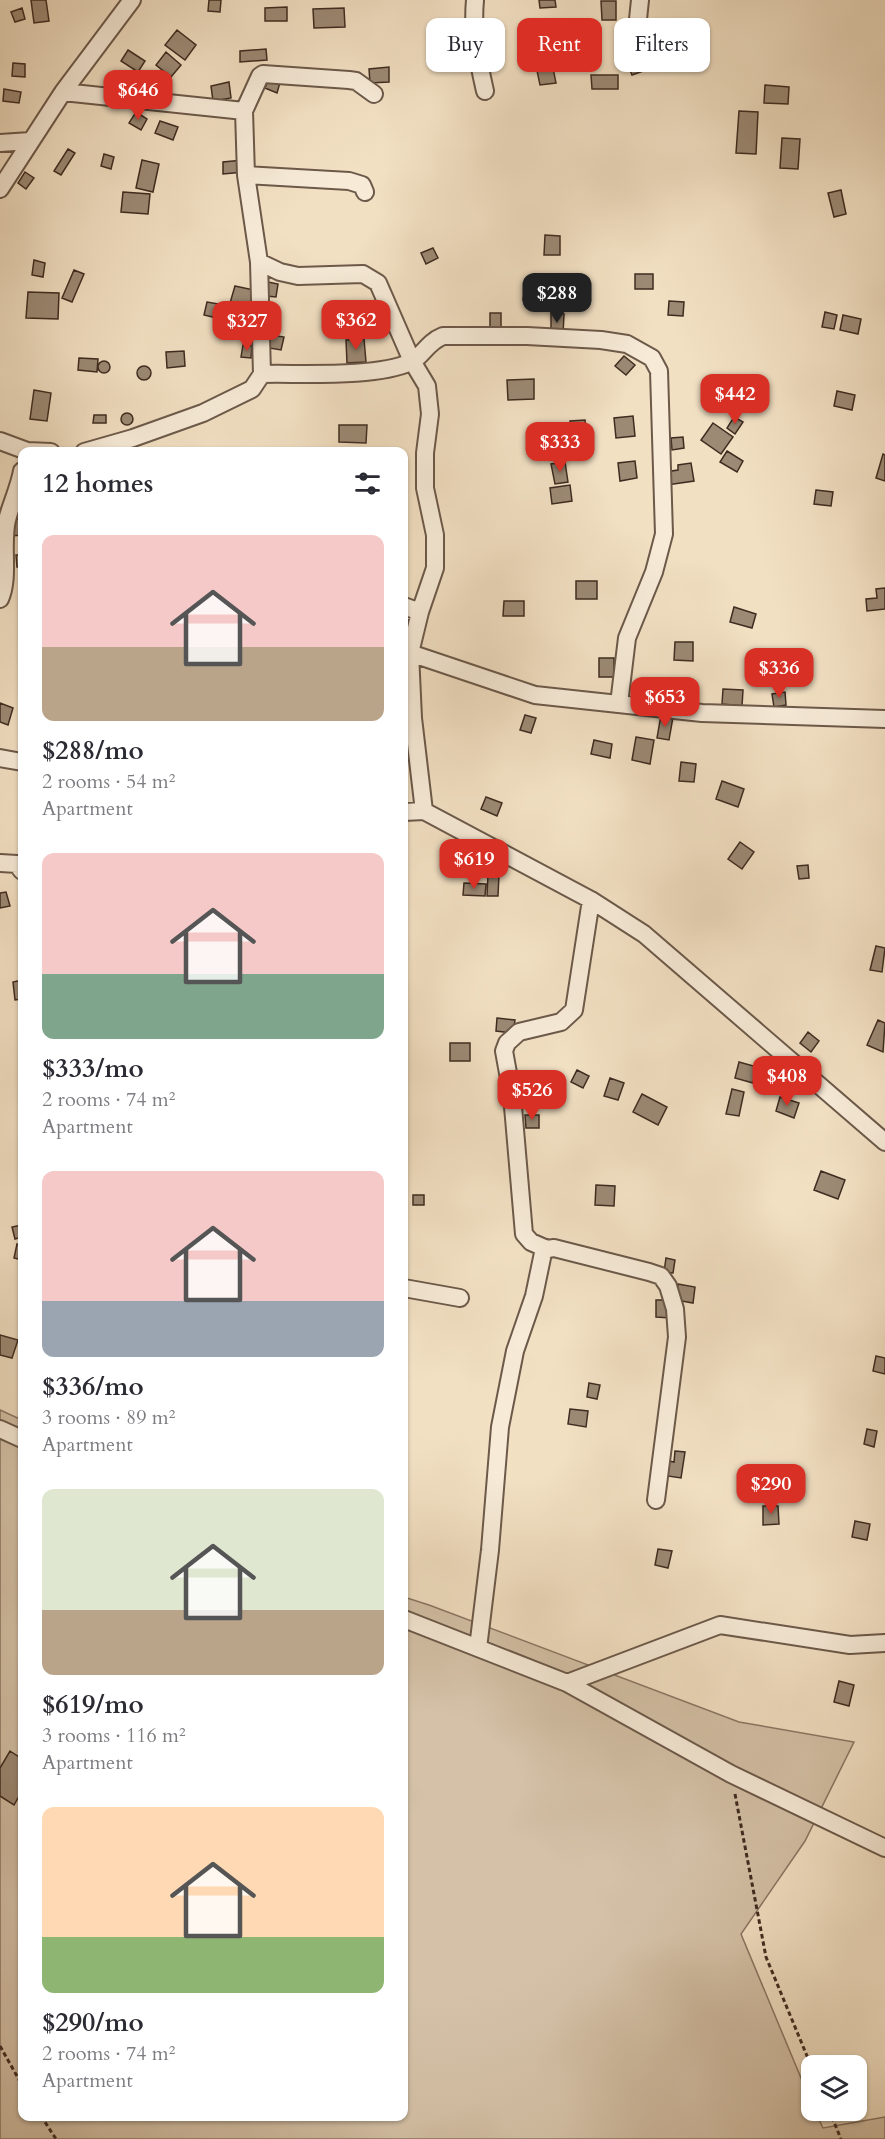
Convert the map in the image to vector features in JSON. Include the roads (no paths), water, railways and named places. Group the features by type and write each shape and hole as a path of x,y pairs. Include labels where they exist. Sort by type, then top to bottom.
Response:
{"street":[{"path":"0,189 63,92 132,0"},
{"path":"476,0 475,48 486,91"},
{"path":"638,18 640,0"},
{"path":"122,447 137,445 252,389 262,374 259,262 246,175 244,111 260,76 263,74 356,81 374,94"},
{"path":"63,92 244,111"},
{"path":"0,143 30,141"},
{"path":"246,175 349,182 362,185 365,192"},
{"path":"259,262 279,272 298,276 363,274 378,283 412,362 427,386 430,414 425,453 425,488 435,535 435,568 420,612 410,653 408,718 424,811"},
{"path":"262,374 383,370 412,362 432,341 443,336 601,340 627,344 652,358 659,371 664,534 654,572 627,638 619,704"},
{"path":"0,441 18,448"},
{"path":"0,599 3,585 6,521 18,490"},
{"path":"408,608 420,612"},
{"path":"410,653 535,695 702,713 885,719"},
{"path":"0,758 18,761"},
{"path":"408,812 424,811 591,900 644,934 885,1142"},
{"path":"0,863 18,865"},
{"path":"591,900 574,1010 561,1022 519,1032 507,1043 504,1052 512,1095 524,1234 531,1242 547,1249 554,1248 661,1276 668,1286 675,1309 677,1337 656,1500"},
{"path":"478,1648 490,1550 500,1427 515,1352 534,1296 543,1253 547,1249"},
{"path":"408,1289 460,1298"},
{"path":"0,1429 18,1437"},
{"path":"408,1621 567,1683 731,1774 885,1848"},
{"path":"567,1683 720,1625 850,1645 885,1643"}]}
